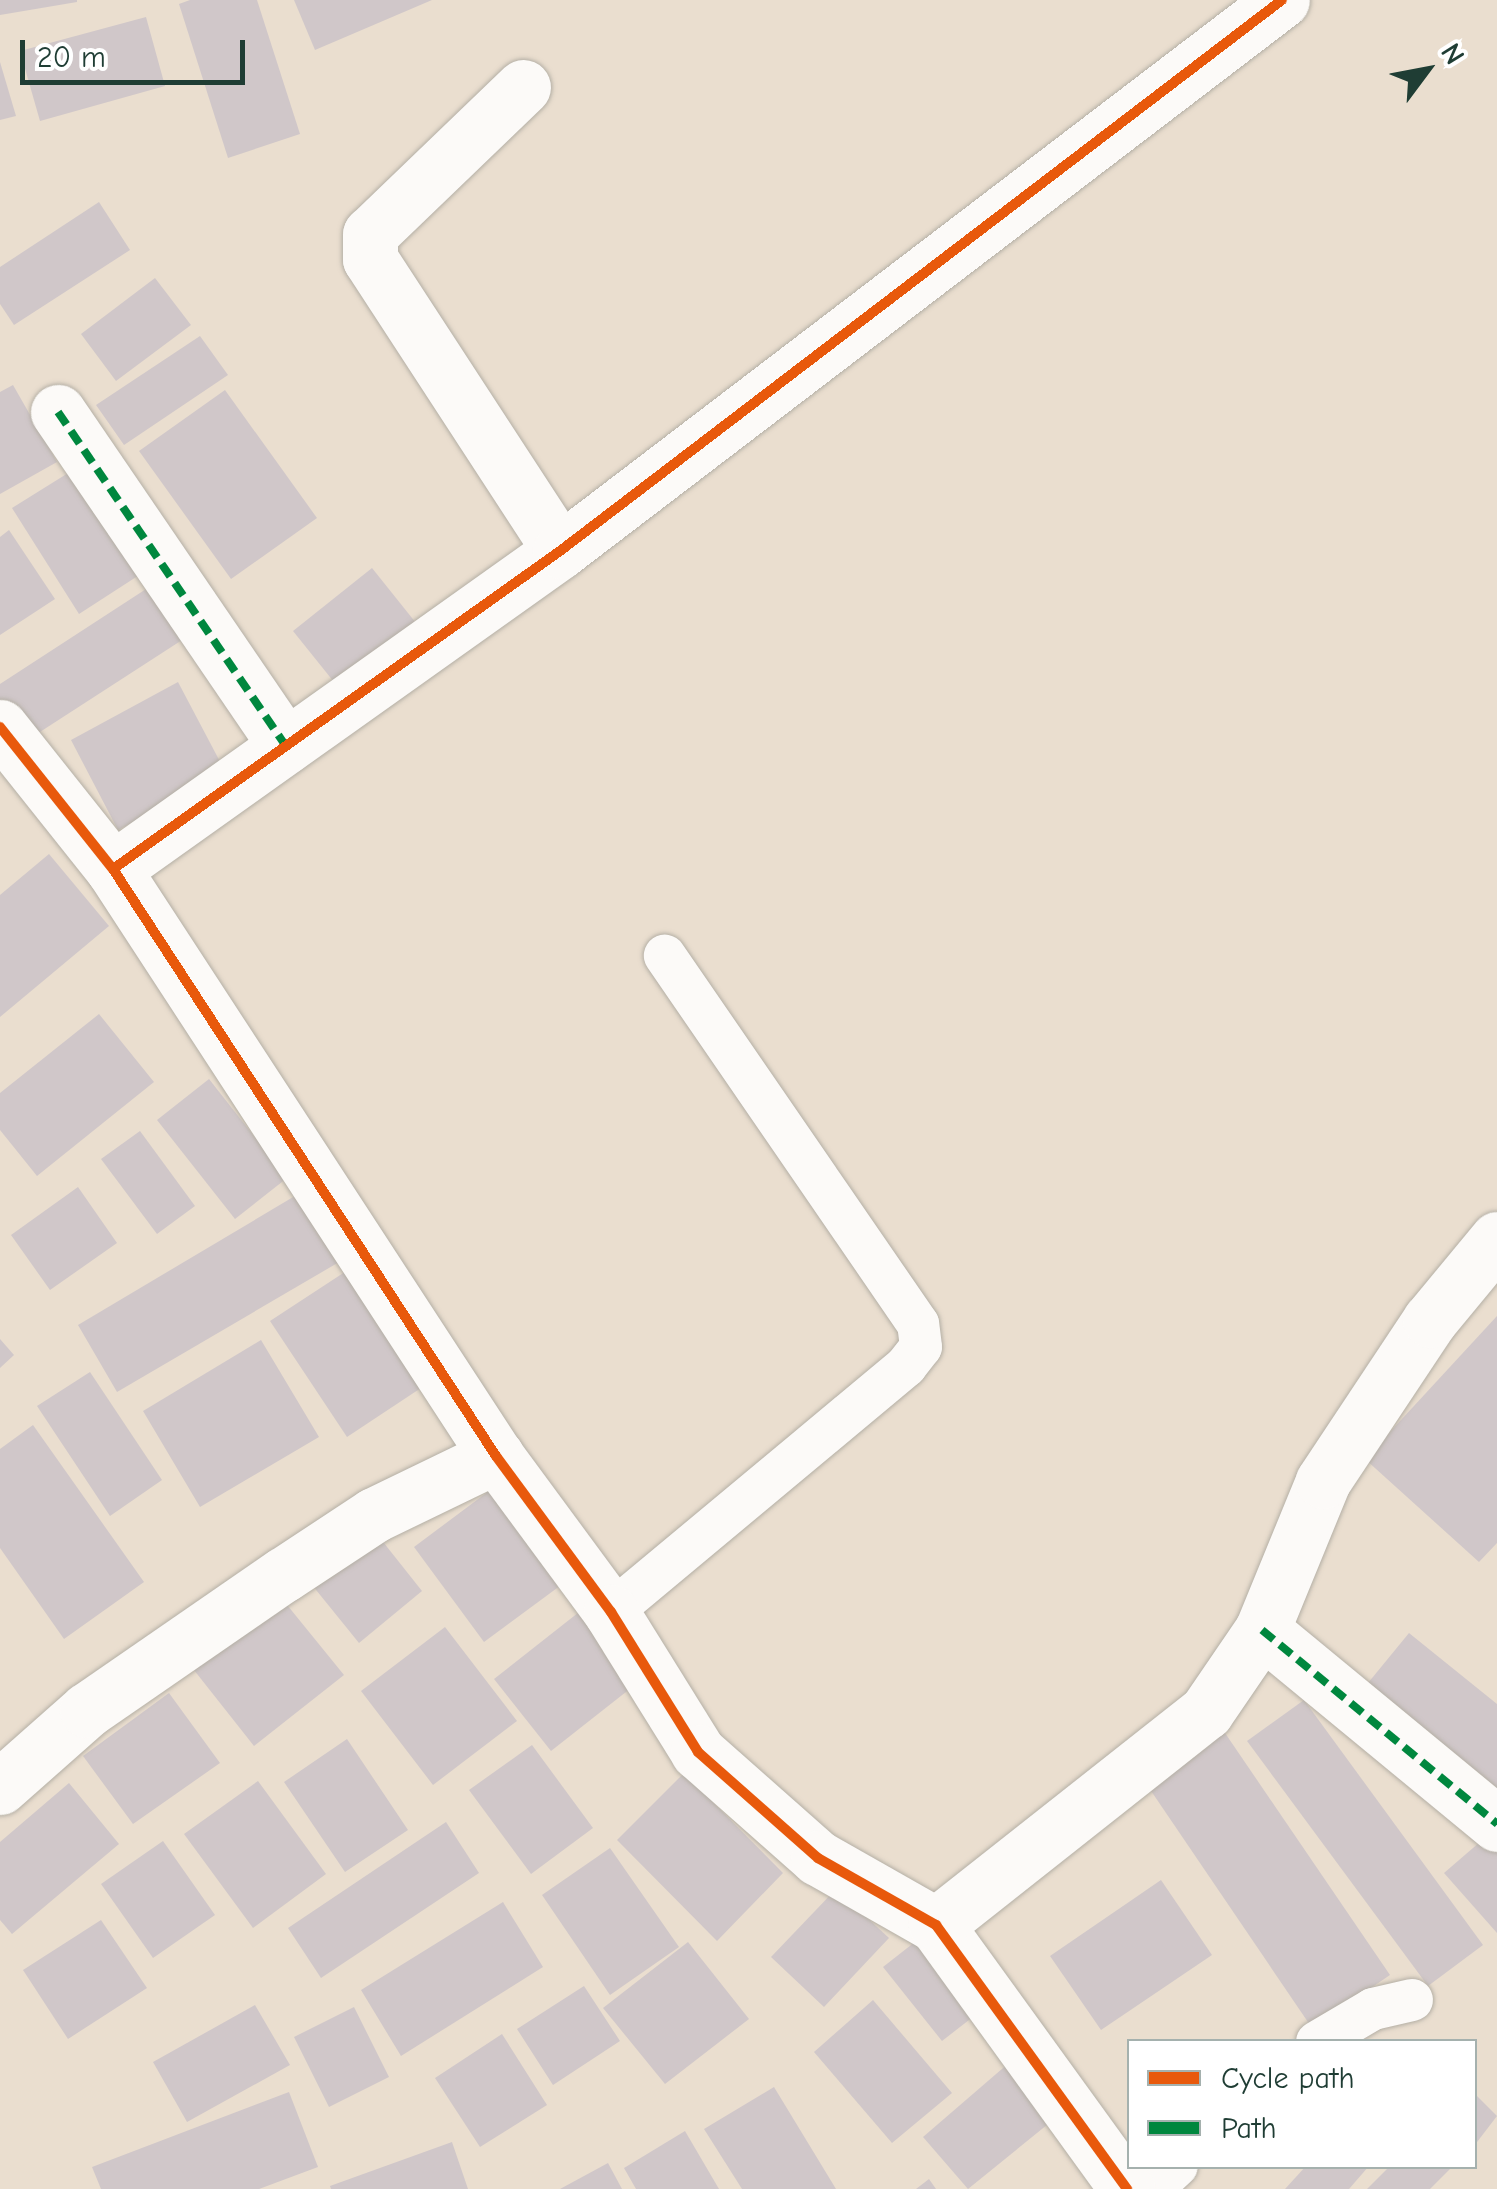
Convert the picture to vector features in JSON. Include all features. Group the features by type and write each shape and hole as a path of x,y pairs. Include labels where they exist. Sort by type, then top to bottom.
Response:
{"street":[{"path":"113,869 560,551 1282,0"},
{"path":"523,87 370,234 370,260 560,551"},
{"path":"58,412 286,746"},
{"path":"0,727 113,869 496,1456 611,1612 698,1752 818,1858 936,1926 1127,2189"},
{"path":"936,1926 1206,1712 1262,1630 1323,1481 1430,1320 1497,1239"},
{"path":"0,1788 87,1710 283,1574 374,1515 496,1456"},
{"path":"1262,1630 1497,1824"}],"lane":[{"path":"611,1612 906,1366 921,1347 918,1324 665,956"},
{"path":"1322,2039 1373,2010 1412,2000"},
{"path":"1152,2189 1174,2169"}],"building":[{"path":"0,0 77,0 77,2 0,15"},
{"path":"190,0 257,0 300,134 228,158 179,4"},
{"path":"294,0 432,0 315,50"},
{"path":"146,17 165,86 40,121 20,51"},
{"path":"0,62 16,116 0,120"},
{"path":"99,202 130,250 14,325 0,304 0,267"},
{"path":"155,278 191,325 116,381 81,334"},
{"path":"200,336 228,375 124,445 96,405"},
{"path":"13,385 57,462 0,494 0,392"},
{"path":"225,390 317,518 231,579 139,451"},
{"path":"81,465 147,570 79,614 12,508"},
{"path":"9,530 55,599 0,635 0,537"},
{"path":"372,568 420,628 342,692 293,631"},
{"path":"163,578 196,631 26,741 0,701 0,684"},
{"path":"178,682 226,773 118,830 71,740"},
{"path":"49,854 109,926 0,1017 0,895"},
{"path":"99,1014 154,1082 37,1176 0,1130 0,1093"},
{"path":"209,1079 287,1178 235,1219 157,1120"},
{"path":"140,1131 195,1206 157,1234 101,1159"},
{"path":"78,1187 117,1243 50,1290 11,1235"},
{"path":"305,1190 346,1258 117,1392 78,1325"},
{"path":"354,1266 430,1382 347,1437 270,1321"},
{"path":"1497,1316 1497,1543 1479,1562 1365,1459"},
{"path":"0,1339 14,1355 0,1368"},
{"path":"261,1340 319,1437 200,1507 143,1411"},
{"path":"90,1372 162,1480 110,1516 37,1406"},
{"path":"33,1425 144,1582 64,1639 0,1548 0,1449"},
{"path":"501,1482 572,1577 484,1642 414,1547"},
{"path":"372,1528 422,1591 359,1643 308,1580"},
{"path":"279,1595 344,1675 254,1746 190,1665"},
{"path":"588,1605 645,1677 551,1751 494,1679"},
{"path":"445,1627 517,1721 433,1785 361,1691"},
{"path":"1409,1633 1497,1704 1497,1788 1368,1683"},
{"path":"169,1693 220,1763 133,1824 83,1756"},
{"path":"1304,1700 1483,1945 1428,1986 1247,1741"},
{"path":"1225,1733 1390,1975 1312,2028 1147,1785"},
{"path":"347,1739 408,1830 345,1872 284,1782"},
{"path":"532,1745 593,1828 531,1874 469,1790"},
{"path":"684,1773 783,1873 717,1941 617,1840"},
{"path":"258,1781 326,1874 253,1928 184,1834"},
{"path":"69,1783 119,1844 12,1934 0,1920 0,1842"},
{"path":"446,1822 479,1873 321,1978 288,1928"},
{"path":"1497,1831 1497,1933 1444,1873"},
{"path":"163,1841 215,1915 153,1958 101,1884"},
{"path":"610,1848 679,1947 610,1995 542,1895"},
{"path":"1161,1880 1212,1955 1101,2030 1050,1956"},
{"path":"836,1889 889,1938 824,2007 771,1957"},
{"path":"503,1902 543,1967 401,2056 361,1990"},
{"path":"101,1920 147,1988 68,2039 23,1970"},
{"path":"920,1938 978,2013 942,2041 883,1967"},
{"path":"688,1942 749,2019 665,2084 603,2008"},
{"path":"584,1986 620,2041 553,2085 517,2029"},
{"path":"873,2000 952,2093 892,2143 814,2052"},
{"path":"255,2005 290,2065 187,2122 153,2062"},
{"path":"354,2007 389,2077 329,2107 294,2037"},
{"path":"502,2034 547,2105 480,2147 435,2078"},
{"path":"1010,2062 1058,2116 968,2189 923,2137"},
{"path":"774,2087 836,2189 742,2189 704,2129"},
{"path":"289,2092 318,2167 259,2189 101,2189 92,2167"},
{"path":"1477,2096 1497,2116 1477,2142"},
{"path":"685,2131 719,2189 636,2189 624,2168"},
{"path":"452,2142 468,2189 331,2189 330,2186"},
{"path":"608,2163 622,2189 560,2189"},
{"path":"1303,2169 1366,2169 1349,2189 1285,2189"},
{"path":"1387,2169 1450,2169 1430,2189 1367,2189"},
{"path":"929,2179 936,2189 916,2189"}],"marked path":[{"path":"58,412 286,746"},
{"path":"1262,1630 1497,1824"}],"cycle path":[{"path":"113,869 560,551 1282,0"},
{"path":"0,727 113,869 496,1456 611,1612 698,1752 818,1858 936,1925 1127,2189"}]}
